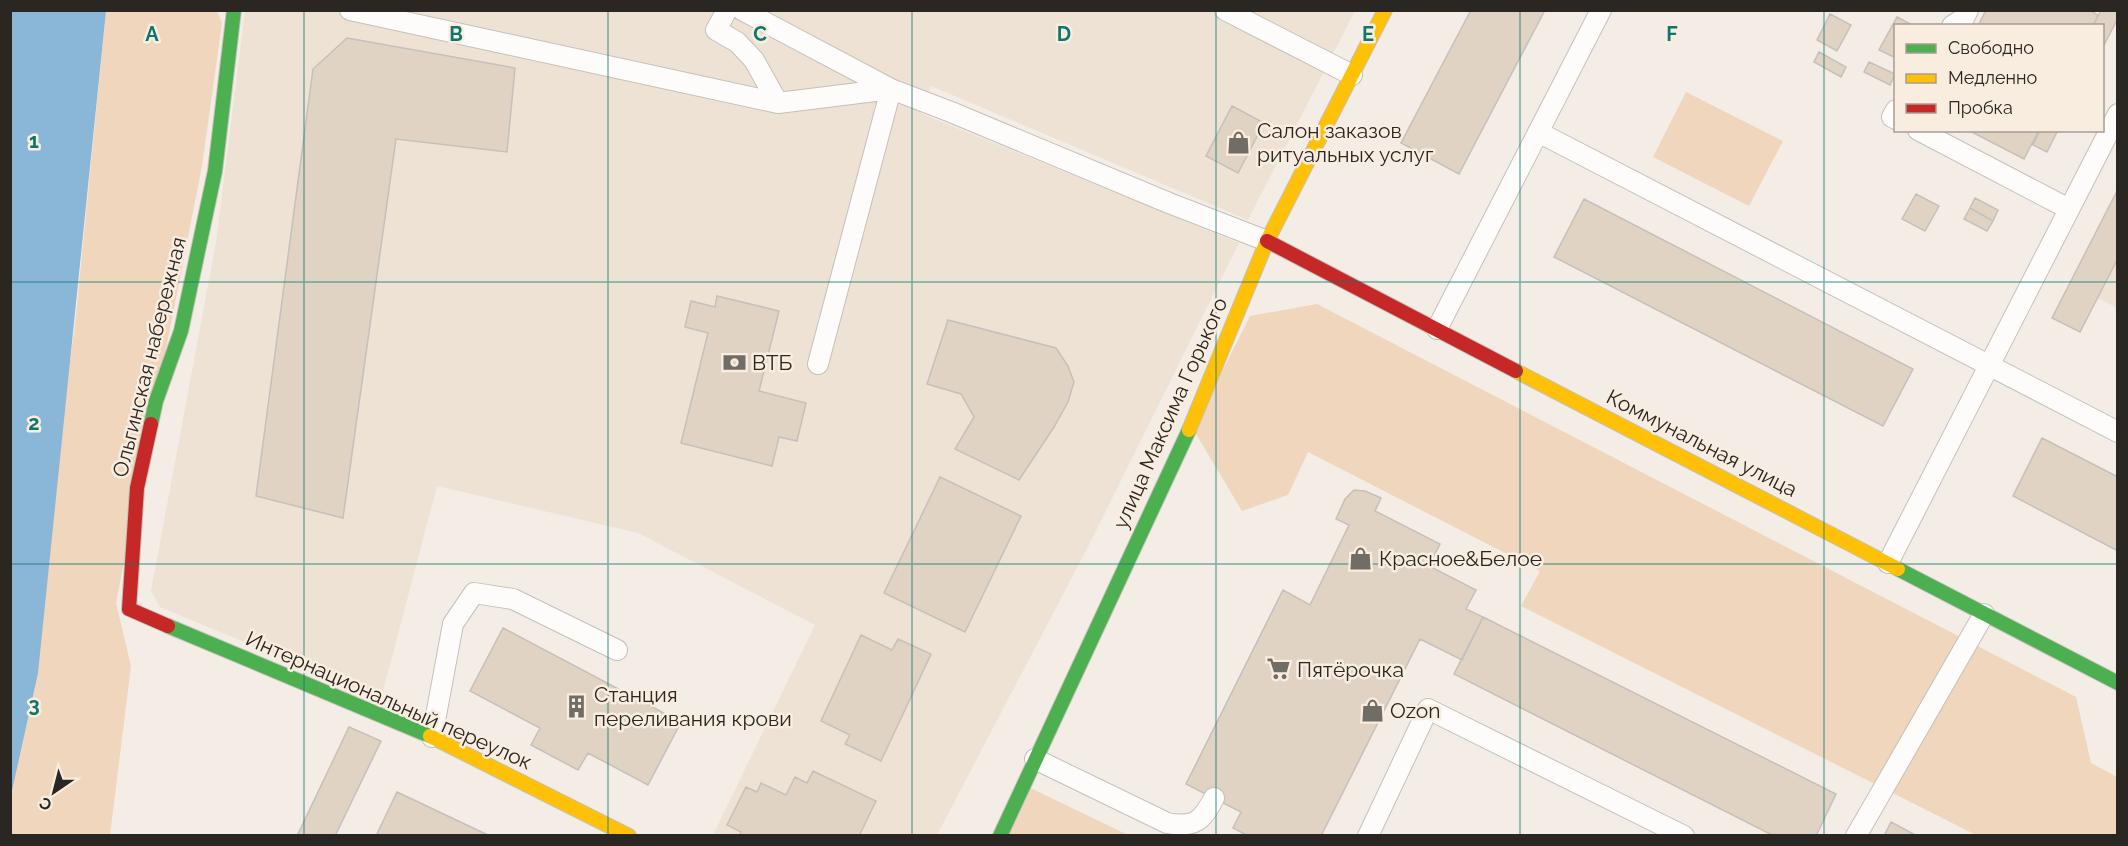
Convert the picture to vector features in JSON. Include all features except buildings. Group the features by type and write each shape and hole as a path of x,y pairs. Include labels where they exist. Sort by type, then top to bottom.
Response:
{"street":[{"name":"Ольгинская набережная","path":"129,609 137,488 156,401 181,331 215,171 234,10"},
{"name":"улица Максима Горького","path":"1000,836 1181,449 1267,241 1385,10"},
{"name":"Коммунальная улица","path":"1267,241 2118,683"},
{"name":"Интернациональный переулок","path":"129,609 432,737 607,830 629,836"}],"lane":[{"path":"350,10 778,103 891,89"},
{"path":"727,10 716,30 737,42 754,60 778,103"},
{"path":"742,10 891,89 1267,241"},
{"path":"1225,10 1352,75"},
{"path":"1437,329 1601,10"},
{"path":"1955,24 1964,18 1968,10"},
{"path":"818,364 891,89"},
{"path":"1888,563 2118,114"},
{"path":"1538,132 2118,432"},
{"path":"1922,132 2069,208"},
{"path":"432,737 453,624 474,593 513,599 617,650"},
{"path":"1856,836 1984,614"},
{"path":"1368,836 1428,709 1684,836"},
{"path":"1035,759 1167,823 1180,826 1193,823 1204,816 1214,798"}],"shaded area":[{"path":"106,11 217,11 222,23 202,166 116,603 131,666 110,835 11,836 11,795 75,325"},
{"path":"245,11 1355,11 1248,220 931,86 920,113 1239,243 1092,539 937,835 713,835 815,625 638,533 437,486 381,699 160,607 151,591 216,242"},
{"path":"1686,92 1783,141 1749,206 1653,157"},
{"path":"2117,259 2117,308 2098,298"},
{"path":"1317,304 2076,697 2091,763 2117,777 2117,835 1976,835 1521,606 1540,571 1308,452 1288,495 1242,511 1193,429 1250,316"},
{"path":"1018,782 1128,835 992,836"}],"water":[{"path":"11,10 106,11 38,673 11,795"}],"traffic: fast":[{"path":"151,424 156,401 181,331 215,171 234,10"},
{"path":"1000,836 1189,430"},
{"path":"1898,569 2118,683"},
{"path":"168,626 430,736"}],"traffic: slow":[{"path":"1189,430 1267,241 1385,10"},
{"path":"1516,371 1898,569"},
{"path":"430,736 629,836"}],"traffic: jam":[{"path":"1267,241 1516,371"},
{"path":"151,424 137,488 129,609 168,626"}],"place":[{"name":"Салон заказов ритуальных услуг","path":"1239,142"},
{"name":"ВТБ","path":"734,362"},
{"name":"Красное&Белое","path":"1361,558"},
{"name":"Пятёрочка","path":"1279,669"},
{"name":"Станция переливания крови","path":"576,706"},
{"name":"Ozon","path":"1372,710"}]}
